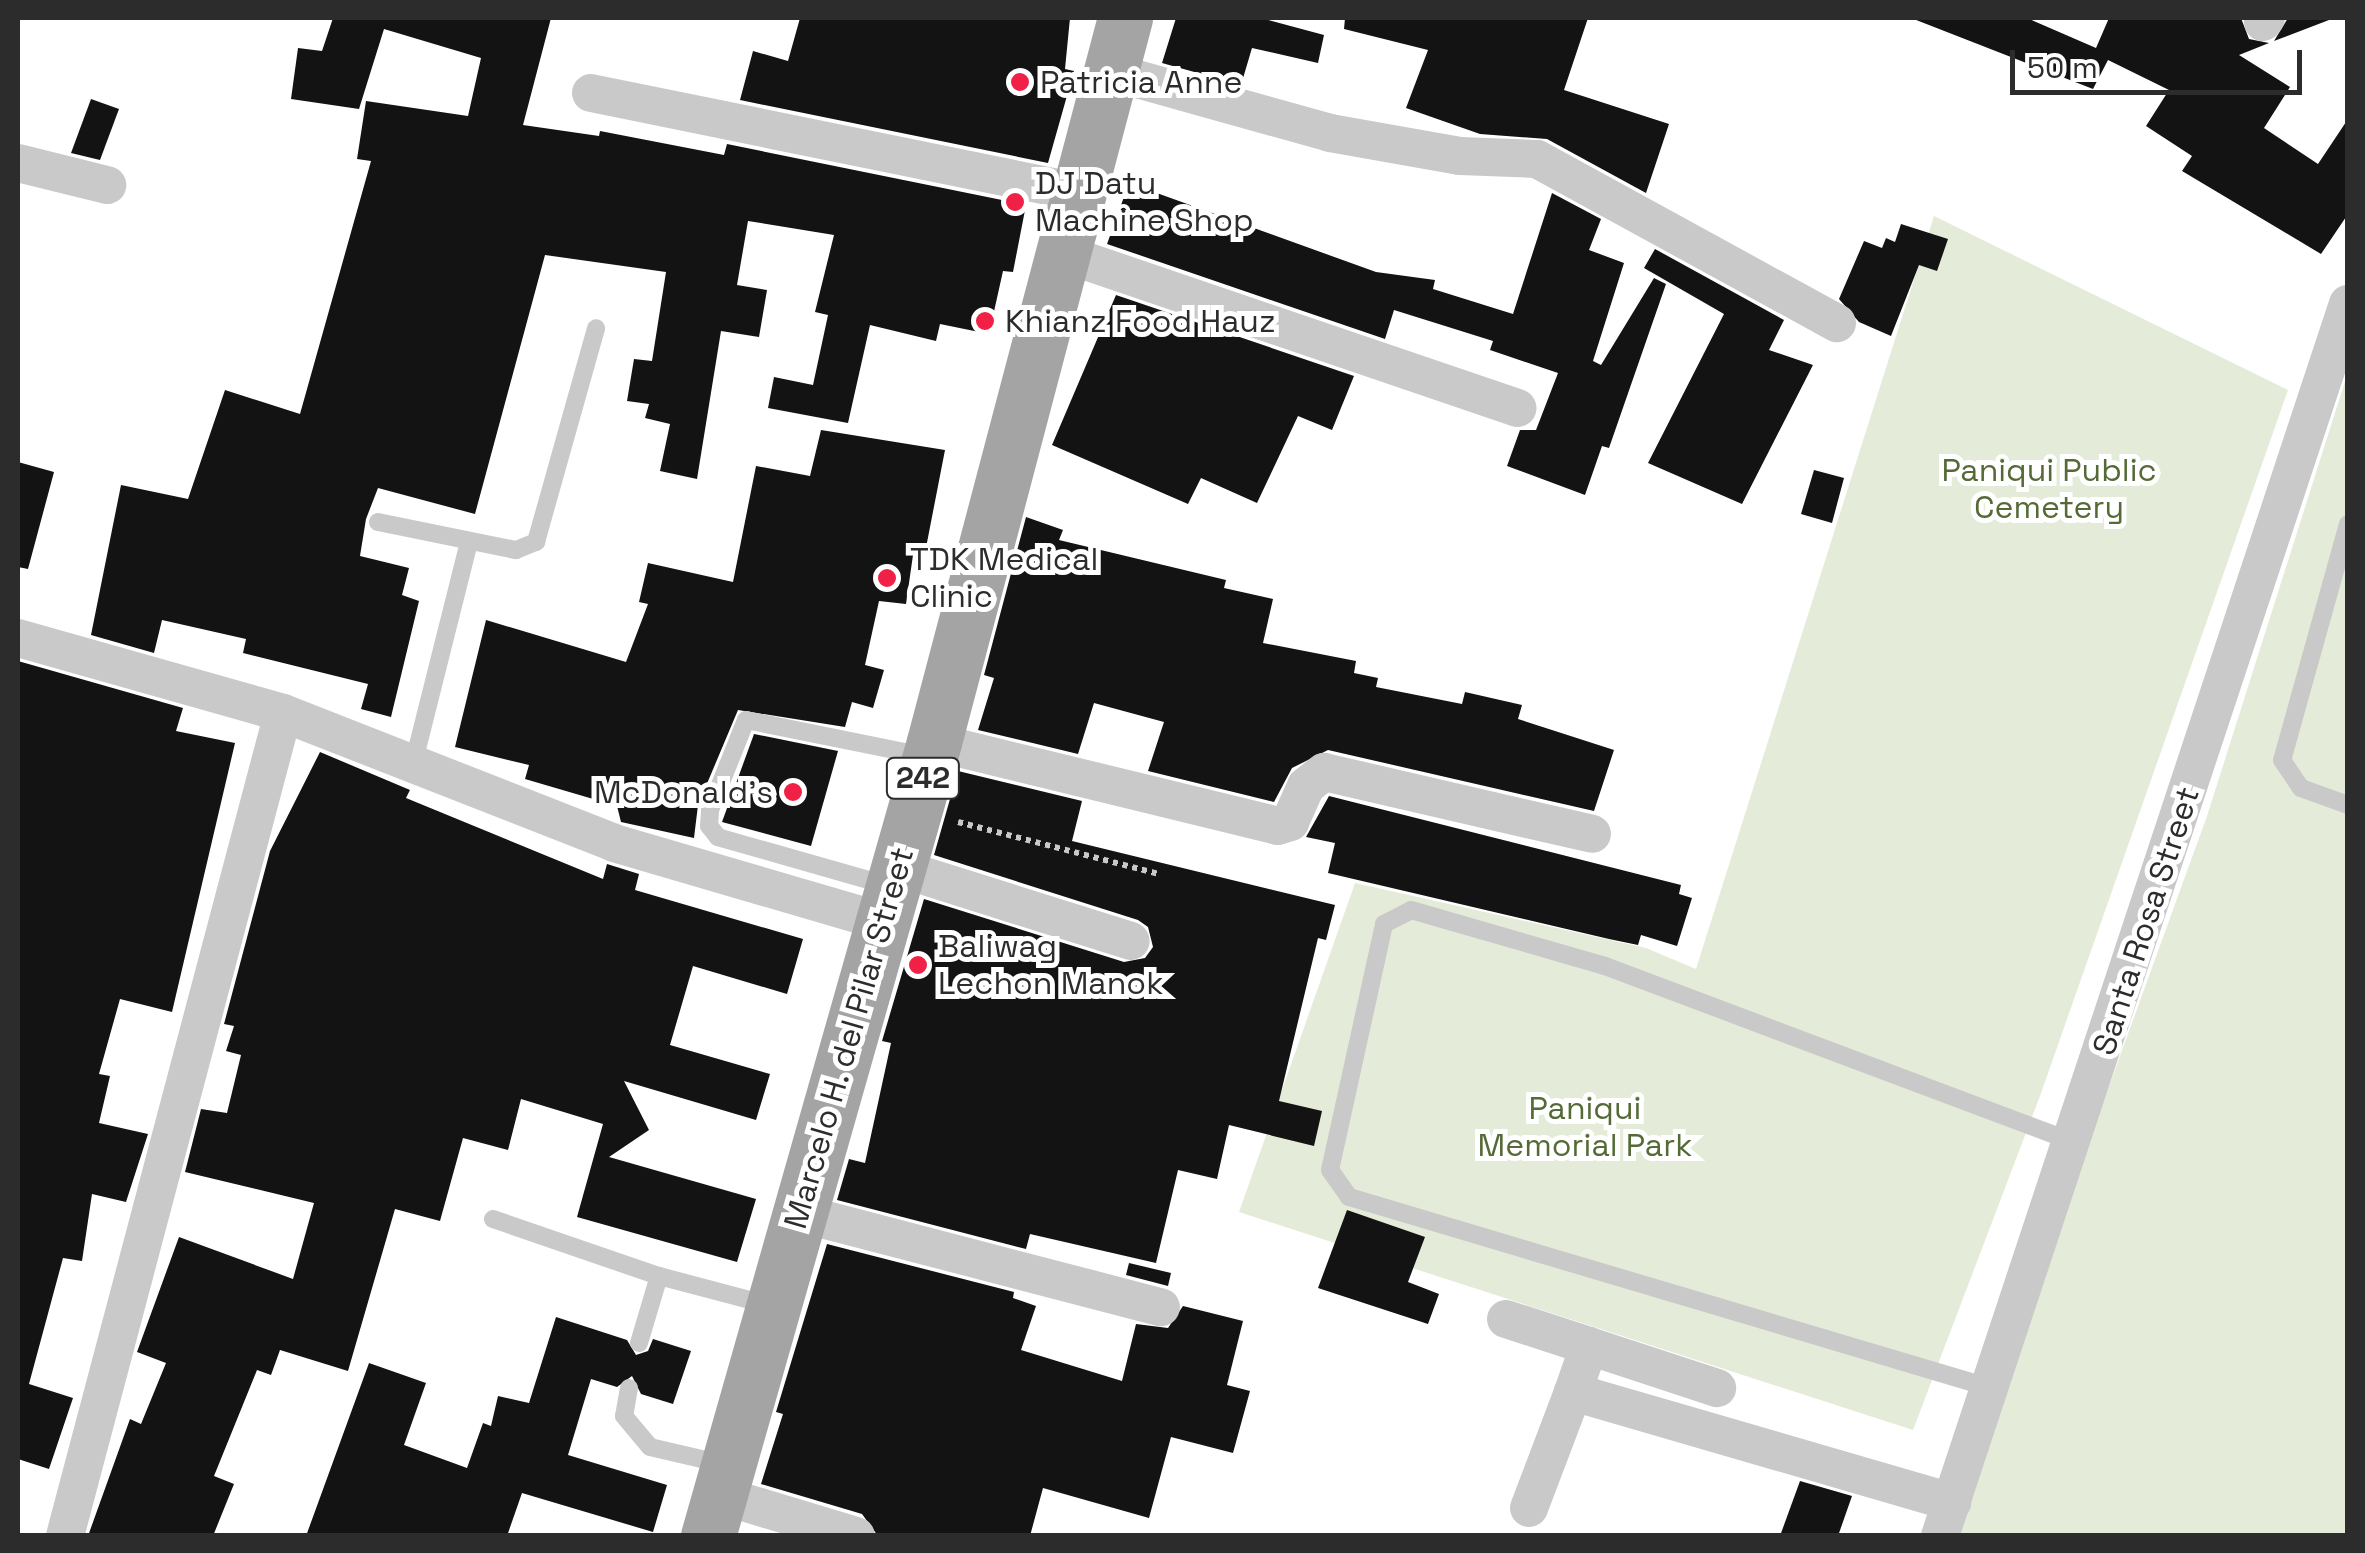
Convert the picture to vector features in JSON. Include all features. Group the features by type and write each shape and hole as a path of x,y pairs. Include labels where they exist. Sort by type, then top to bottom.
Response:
{"main road":[{"name":"Marcelo H. del Pilar Street","path":"719,1499 932,750 1125,18"}],"street":[{"path":"1112,72 1330,134 1460,156 1537,159 1837,322"},
{"path":"591,93 1082,192"},
{"path":"18,163 107,186"},
{"path":"1065,254 1517,408"},
{"name":"Santa Rosa Street","path":"1946,1519 1993,1388 2348,304"},
{"path":"18,638 283,713 414,761 614,843 889,891 1131,941"},
{"path":"65,1536 283,713"},
{"path":"932,750 1278,826 1290,822 1306,786 1324,772 1592,834"},
{"path":"799,1213 1161,1308"},
{"path":"1506,1319 1717,1388"},
{"path":"1529,1508 1589,1346"},
{"path":"1573,1392 1946,1519"},
{"path":"719,1499 856,1536"}],"lane":[{"path":"378,522 516,550 536,542 545,526 596,328"},
{"path":"2348,524 2282,760 2301,788 2348,804"},
{"path":"414,761 469,542"},
{"path":"889,891 718,837 708,826 710,810 746,720 932,750"},
{"path":"1993,1388 1349,1197 1330,1170 1384,924 1411,910 1605,966 2074,1142"},
{"path":"493,1219 659,1276 773,1306"},
{"path":"639,1344 659,1276"},
{"path":"629,1388 624,1416 650,1448 719,1499"}],"path":[{"path":"913,811 1160,874"}],"green space":[{"path":"1934,216 2288,390 2040,1096 1913,1430 1239,1212 1355,883 1646,948 1696,969"},
{"path":"2347,375 2347,1535 1946,1536 2207,816"}],"building":[{"path":"333,18 551,18 523,125 599,136 600,131 724,155 727,144 1026,205 1013,272 1003,271 989,334 940,324 936,341 870,325 848,423 768,408 774,377 813,385 828,315 815,312 834,235 748,221 737,285 767,290 759,337 721,331 697,479 660,471 670,424 645,418 649,404 627,401 634,359 652,361 666,272 545,255 475,514 378,488 366,519 360,556 409,568 402,595 419,601 391,717 361,709 368,684 243,653 246,639 162,620 154,653 91,635 121,485 188,499 225,390 300,414 371,161 357,159 366,101 468,116 481,58 384,29 359,109 291,99 298,48 322,51"},
{"path":"800,18 1070,18 1065,69 1074,71 1048,163 740,100 753,51 788,61"},
{"path":"1176,18 1261,18 1324,35 1318,63 1252,48 1241,85 1162,63"},
{"path":"1345,18 1588,18 1564,90 1669,124 1646,193 1547,139 1480,134 1406,108 1428,50 1344,29"},
{"path":"1911,18 2027,18 2096,48 2109,18 2241,18 2249,39 2269,43 2239,55 2290,87 2264,128 2318,164 2348,119 2348,214 2321,254 2182,171 2192,156 2146,126 2169,90 2108,60 2093,89"},
{"path":"2288,18 2329,18 2329,20 2274,41"},
{"path":"91,99 119,109 100,160 71,153"},
{"path":"1129,183 1376,272 1435,280 1433,289 1513,314 1552,193 1601,219 1589,250 1624,263 1593,361 1601,365 1654,278 1666,284 1609,448 1602,446 1585,495 1507,466 1520,430 1536,430 1558,373 1490,350 1493,341 1394,310 1385,339 1107,244"},
{"path":"1901,224 1948,239 1937,271 1919,265 1891,336 1859,322 1839,299 1864,241 1882,248 1886,238 1895,242"},
{"path":"1655,249 1784,320 1769,350 1813,365 1742,504 1648,463 1724,314 1644,268"},
{"path":"1116,295 1354,376 1332,430 1298,416 1257,503 1201,478 1188,504 1052,445"},
{"path":"821,430 945,450 924,558 913,555 906,604 879,601 865,665 884,670 873,708 852,702 845,727 738,710 698,805 694,838 621,822 617,806 525,779 529,765 455,747 486,620 626,662 648,604 639,602 648,563 733,582 756,466 810,476"},
{"path":"18,462 54,472 28,569 18,567"},
{"path":"1814,470 1844,478 1832,523 1801,514"},
{"path":"1026,517 1063,530 1059,540 1226,580 1224,588 1273,599 1263,643 1356,661 1354,673 1378,678 1376,687 1462,704 1465,692 1522,705 1518,719 1614,750 1594,811 1328,750 1292,768 1274,802 1148,771 1164,722 1094,703 1078,754 978,730 994,678 984,675"},
{"path":"18,661 183,708 176,731 235,743 172,1012 120,999 99,1074 110,1076 99,1123 148,1134 126,1202 92,1194 82,1261 63,1258 29,1384 73,1398 49,1469 18,1459"},
{"path":"754,734 838,751 811,846 722,822"},
{"path":"320,752 410,790 406,798 603,879 607,864 639,874 635,890 803,939 787,994 693,966 670,1045 770,1074 756,1120 624,1081 649,1130 609,1157 756,1199 737,1262 577,1217 603,1124 521,1099 508,1150 463,1138 440,1221 395,1209 348,1371 280,1350 271,1375 257,1370 214,1476 234,1484 213,1536 88,1536 130,1419 141,1424 166,1363 137,1352 179,1237 293,1279 314,1203 185,1172 201,1109 227,1113 241,1055 226,1051 234,1026 224,1024 270,851"},
{"path":"958,771 1082,801 1072,841 1335,905 1326,940 1318,938 1279,1101 1322,1111 1314,1146 1229,1125 1217,1179 1178,1170 1156,1263 1030,1234 1026,1249 837,1200 849,1159 865,1163 891,1043 882,1041 924,899 1124,962 1145,958 1153,947 1148,927 1138,920 934,855"},
{"path":"1329,796 1681,885 1679,894 1692,898 1677,946 1641,935 1638,945 1609,939 1328,873 1335,843 1306,837"},
{"path":"1347,1210 1425,1237 1408,1282 1439,1294 1428,1324 1318,1288"},
{"path":"827,1244 1014,1292 1013,1298 1036,1306 1021,1350 1122,1381 1136,1324 1168,1328 1183,1306 1243,1321 1227,1385 1250,1391 1233,1453 1171,1437 1149,1518 1043,1488 1030,1536 878,1536 862,1514 761,1484 783,1414 776,1412"},
{"path":"1129,1263 1171,1273 1168,1286 1126,1275"},
{"path":"556,1317 627,1340 636,1355 648,1351 653,1339 691,1351 673,1404 641,1394 632,1376 617,1387 591,1379 568,1455 667,1485 653,1532 522,1493 507,1536 306,1536 369,1363 426,1383 404,1445 467,1468 483,1423 491,1426 498,1396 529,1403"},
{"path":"1800,1481 1852,1496 1838,1536 1780,1536"}],"place":[{"name":"Patricia Anne","path":"1020,82"},
{"name":"DJ Datu Machine Shop","path":"1015,202"},
{"name":"Khianz Food Hauz","path":"985,321"},
{"name":"TDK Medical Clinic","path":"887,578"},
{"name":"McDonald's","path":"793,792"},
{"name":"Baliwag Lechon Manok","path":"918,965"}],"park label":[{"name":"Paniqui Public Cemetery","path":"2049,490"},
{"name":"Paniqui Memorial Park","path":"1585,1128"}]}
